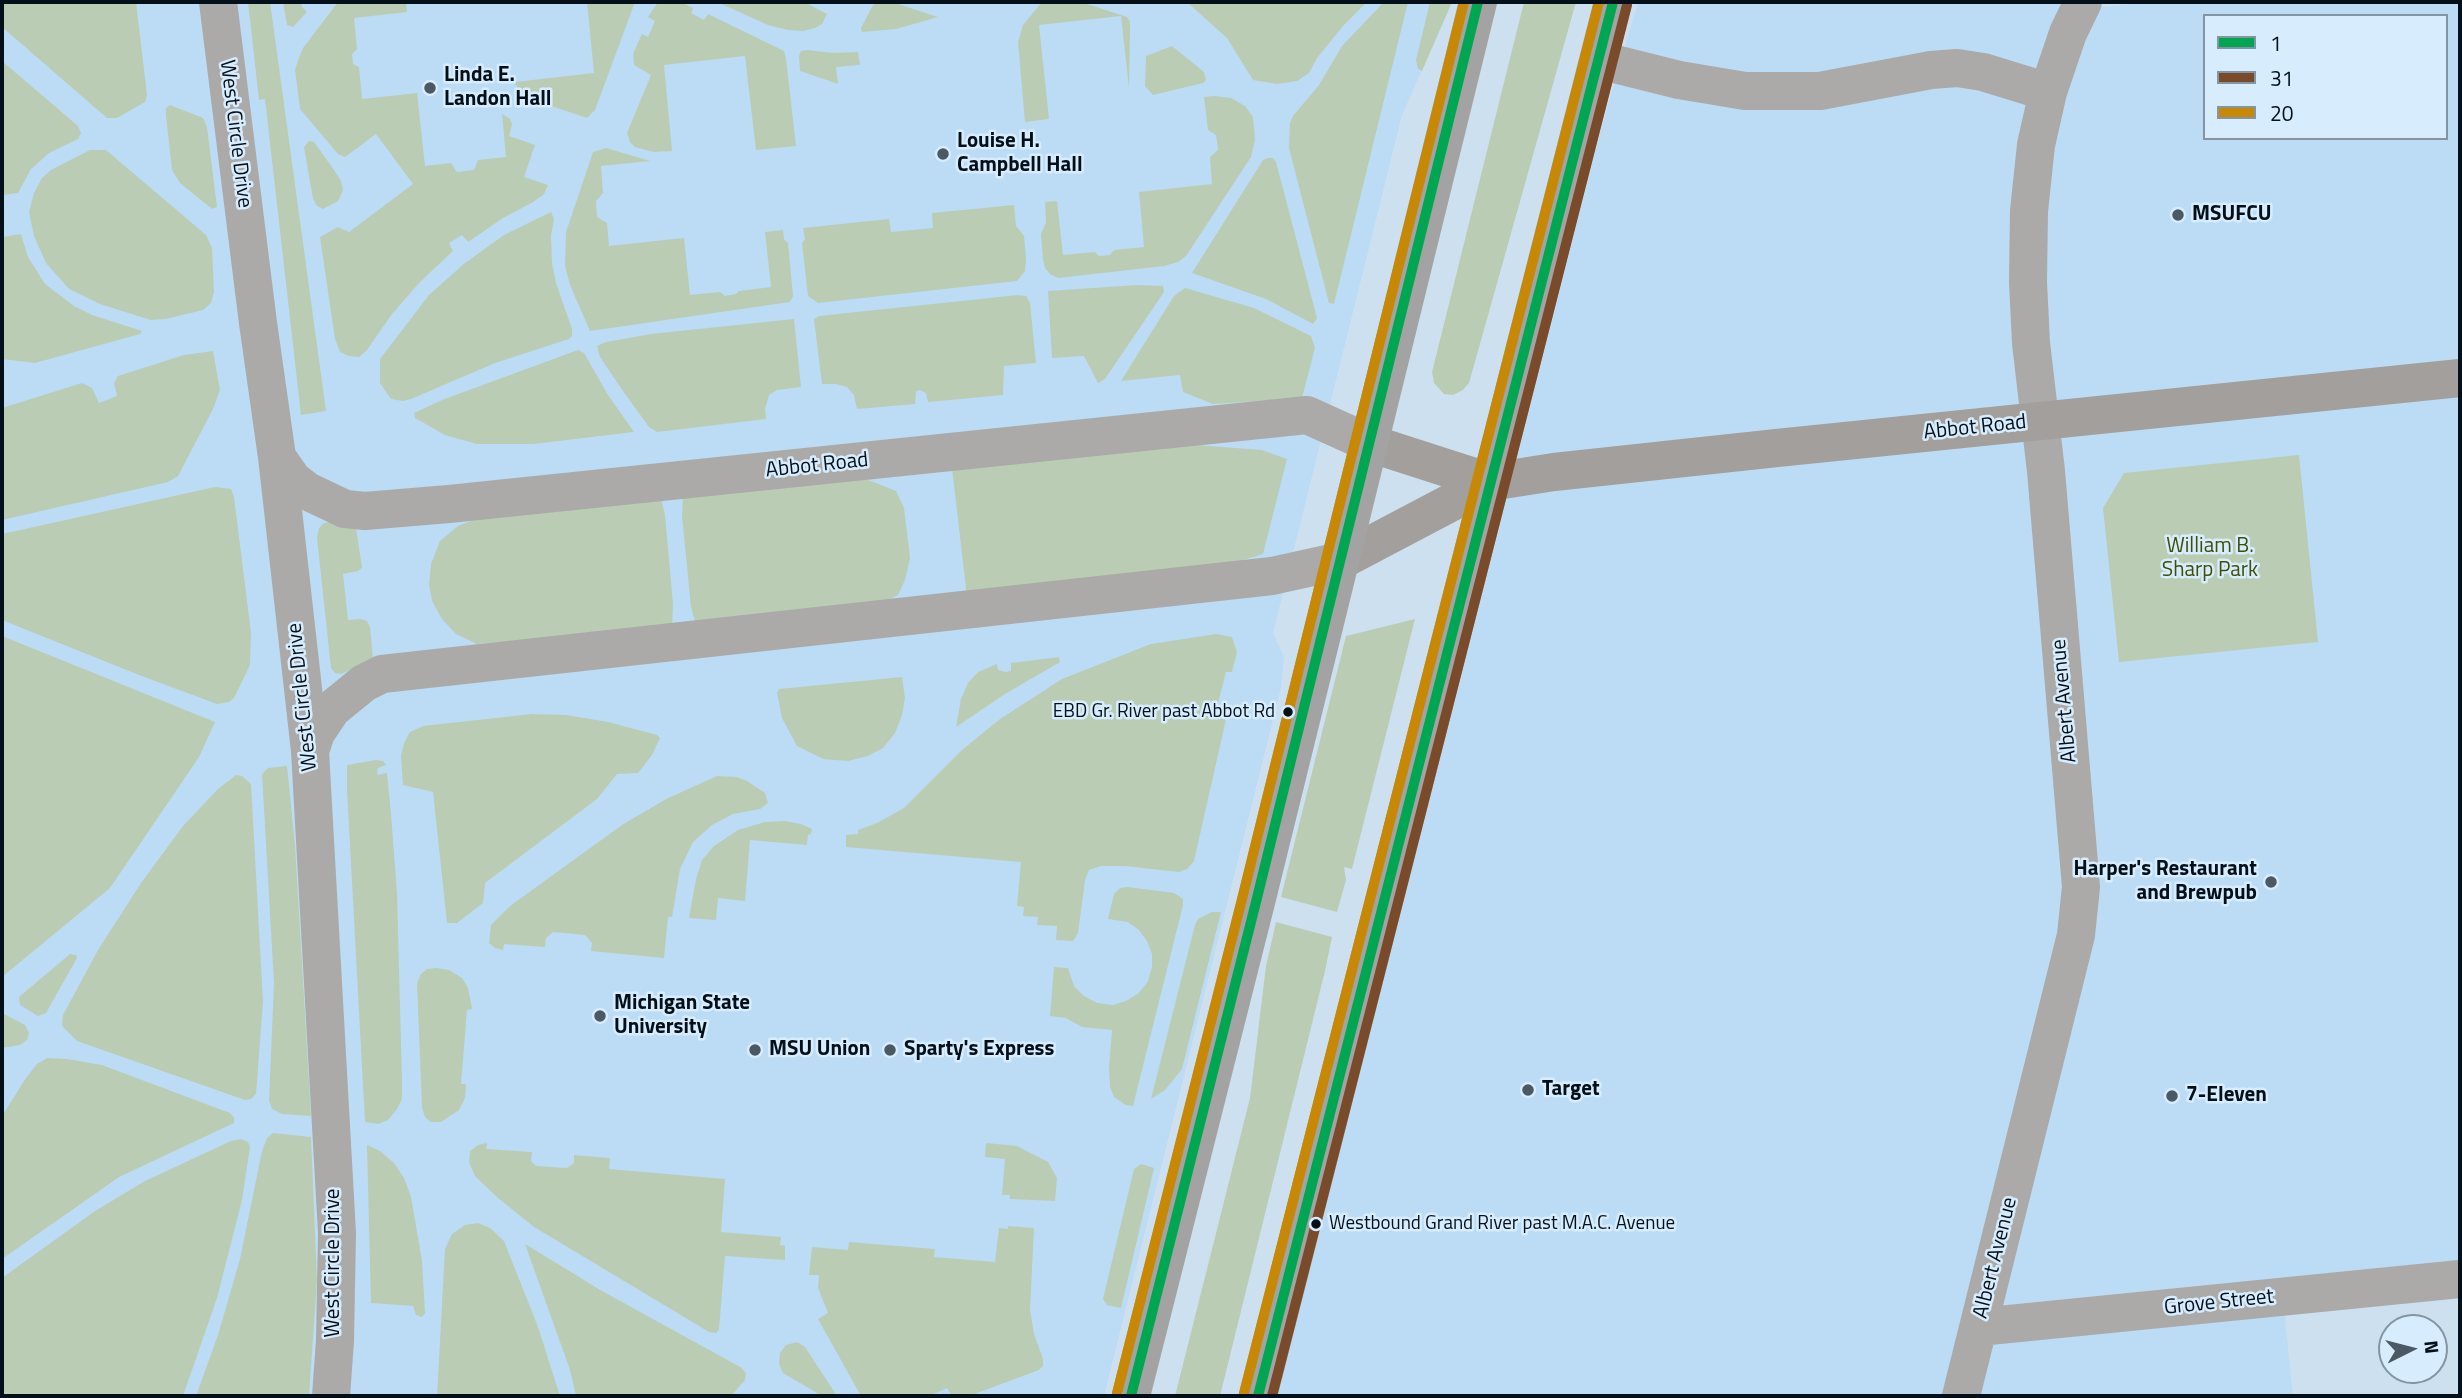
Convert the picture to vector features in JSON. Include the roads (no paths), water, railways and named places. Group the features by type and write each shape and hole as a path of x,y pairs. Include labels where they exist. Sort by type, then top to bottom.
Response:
{"main road":[{"path":"1131,1396 1478,2"},
{"path":"1258,1396 1613,2"},
{"name":"Abbot Road","path":"1490,481 1568,470 2460,378"},
{"path":"1369,443 1490,481"},
{"path":"1340,561 1490,481"}],"street":[{"name":"West Circle Drive","path":"218,2 277,457 310,751 337,1233 331,1396"},
{"name":"Albert Avenue","path":"1961,1396 2076,935 2081,887 2031,344 2028,282 2029,223 2036,145 2048,92 2068,33 2083,2"},
{"path":"1599,60 1679,80 1745,92 1820,91 1931,70 1957,68 1983,72 2048,92"},
{"name":"Abbot Road","path":"277,457 293,480 307,491 345,509 365,511 449,505 1307,415 1369,443"},
{"path":"310,751 316,733 332,709 355,689 382,674 1272,576 1340,561"},
{"name":"Grove Street","path":"1979,1327 2460,1279"}],"place":[{"name":"Linda E. Landon Hall","path":"430,88"},
{"name":"Louise H. Campbell Hall","path":"943,154"},
{"name":"MSUFCU","path":"2178,215"},
{"name":"EBD Gr. River past Abbot Rd","path":"1288,712"},
{"name":"Harper's Restaurant and Brewpub","path":"2271,882"},
{"name":"Michigan State University","path":"600,1016"},
{"name":"MSU Union","path":"755,1050"},
{"name":"Sparty's Express","path":"890,1050"},
{"name":"Target","path":"1528,1090"},
{"name":"7-Eleven","path":"2172,1096"},
{"name":"Westbound Grand River past M.A.C. Avenue","path":"1316,1224"}],"park label":[{"name":"William B. Sharp Park","path":"2210,559"}]}
